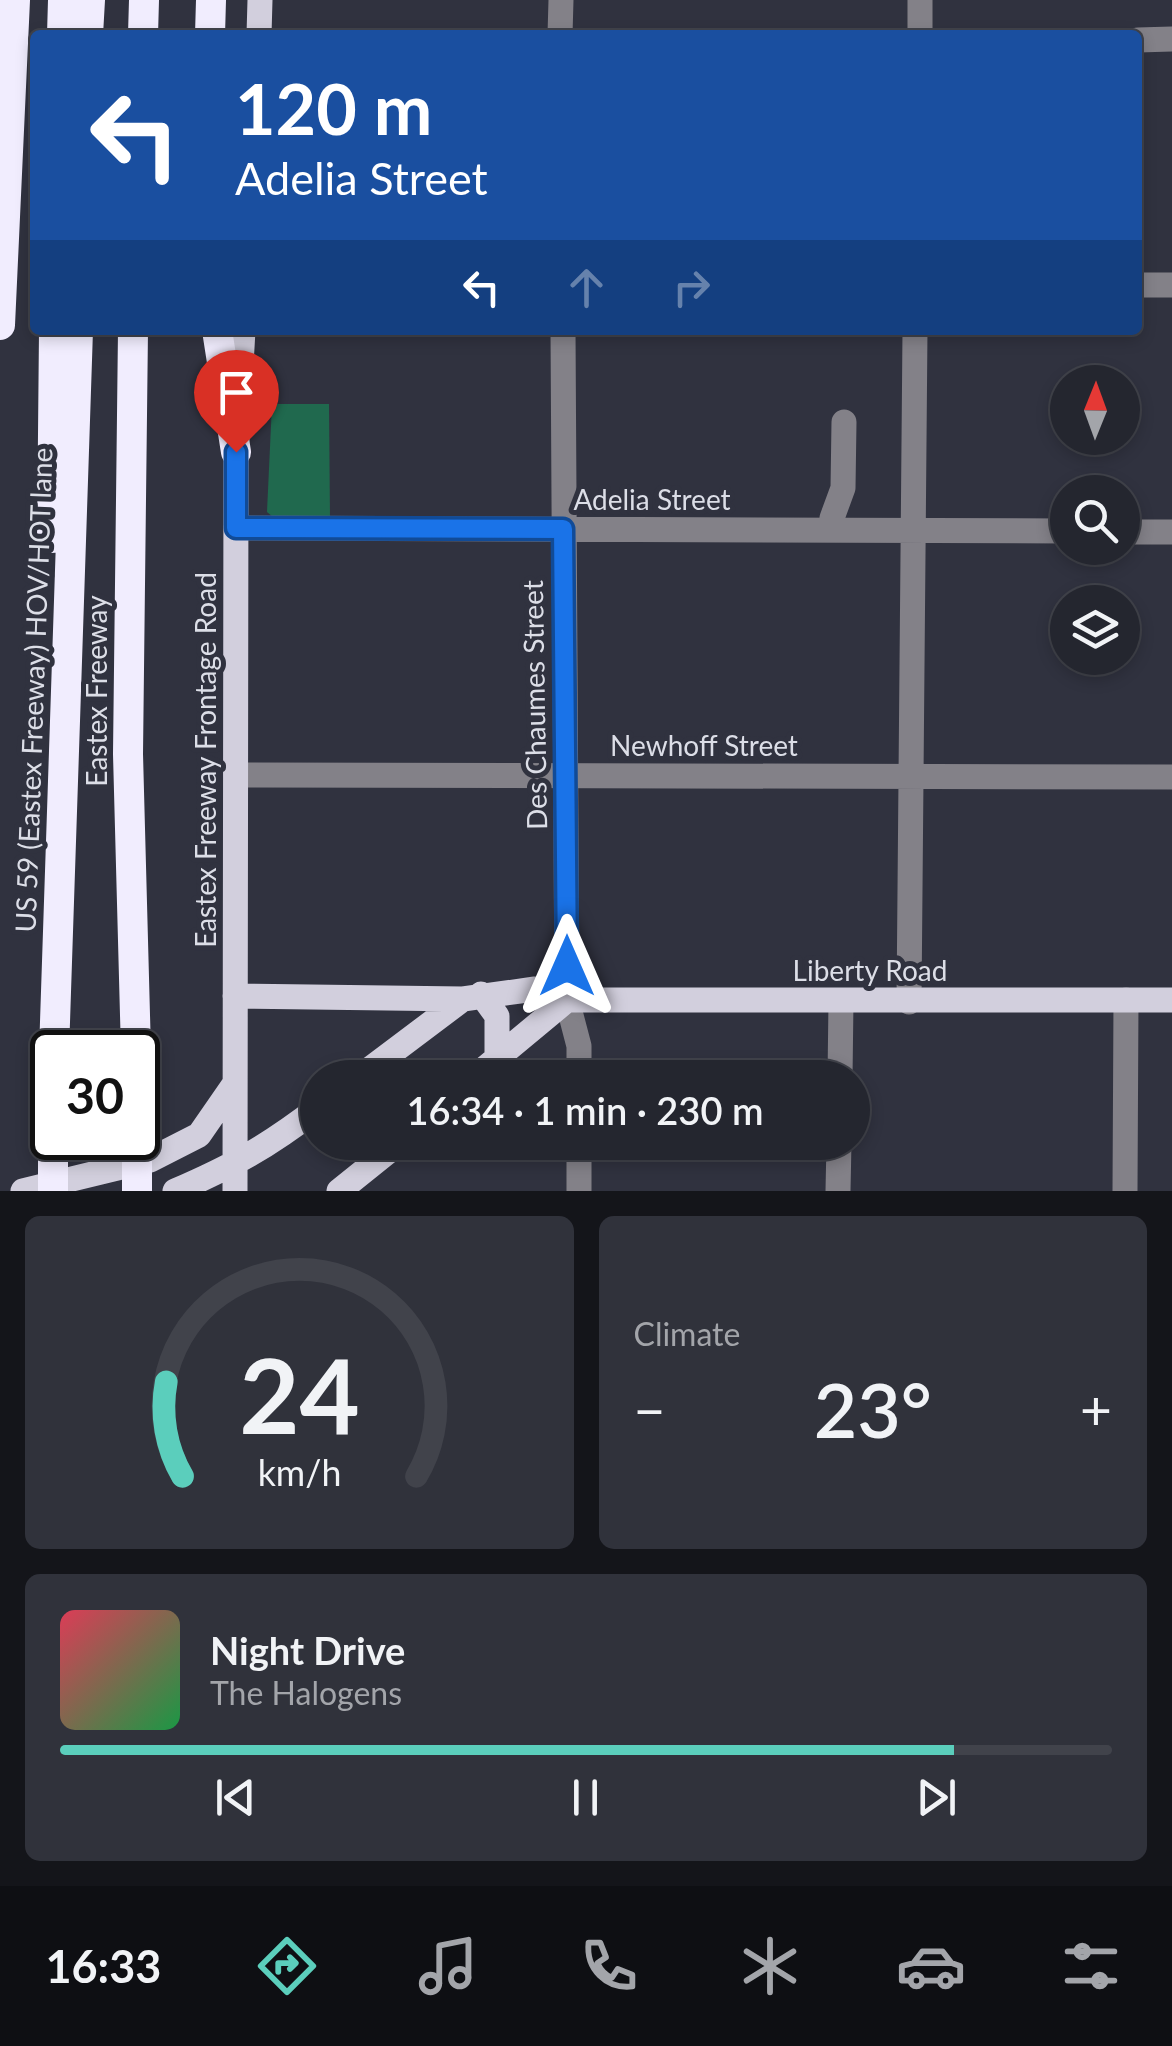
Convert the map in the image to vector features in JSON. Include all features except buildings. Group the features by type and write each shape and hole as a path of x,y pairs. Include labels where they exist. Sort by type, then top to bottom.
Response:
{"highway":[{"path":"0,325 15,0"},
{"path":"62,30 64,0"},
{"path":"88,30 90,0"},
{"path":"143,30 144,0"},
{"path":"210,30 211,0"},
{"name":"Eastex Freeway","path":"54,335 51,448 58,956"},
{"name":"US 59 (Eastex Freeway) HOV/HOT lane","path":"55,1030 78,335"},
{"name":"Eastex Freeway","path":"133,335 128,754 135,1030"},
{"path":"218,335 236,452"},
{"path":"53,1160 54,1191"},
{"path":"137,1160 137,1191"}],"main road":[{"path":"258,30 260,0"},
{"name":"Eastex Freeway Frontage Road","path":"235,1178 236,452 243,335"},
{"name":"Liberty Road","path":"236,996 472,996 535,990 567,1000 1172,1000"},
{"path":"383,1060 472,996 497,1016 496,1056"},
{"path":"492,1060 567,1000"},
{"path":"23,1191 150,1160 199,1136 235,1083"},
{"path":"175,1191 235,1178 300,1122"},
{"path":"339,1191 378,1160"}],"street":[{"path":"560,30 561,0"},
{"path":"920,0 920,30"},
{"path":"1142,40 1172,40"},
{"path":"1142,285 1172,286"},
{"name":"Des Chaumes Street","path":"562,335 567,1000 579,1060"},
{"path":"909,1002 915,335"},
{"path":"832,530 832,518 843,488 844,422"},
{"name":"Adelia Street","path":"236,528 1050,531"},
{"path":"1140,532 1172,532"},
{"name":"Newhoff Street","path":"236,776 1172,777"},
{"path":"840,1060 841,1000"},
{"path":"1126,1000 1126,1191"},
{"path":"579,1160 579,1191"},
{"path":"838,1191 839,1160"}],"green space":[{"path":"272,404 329,404 330,519 273,517 267,512"}],"route":[{"path":"236,452 236,528 563,529 567,966"}]}
